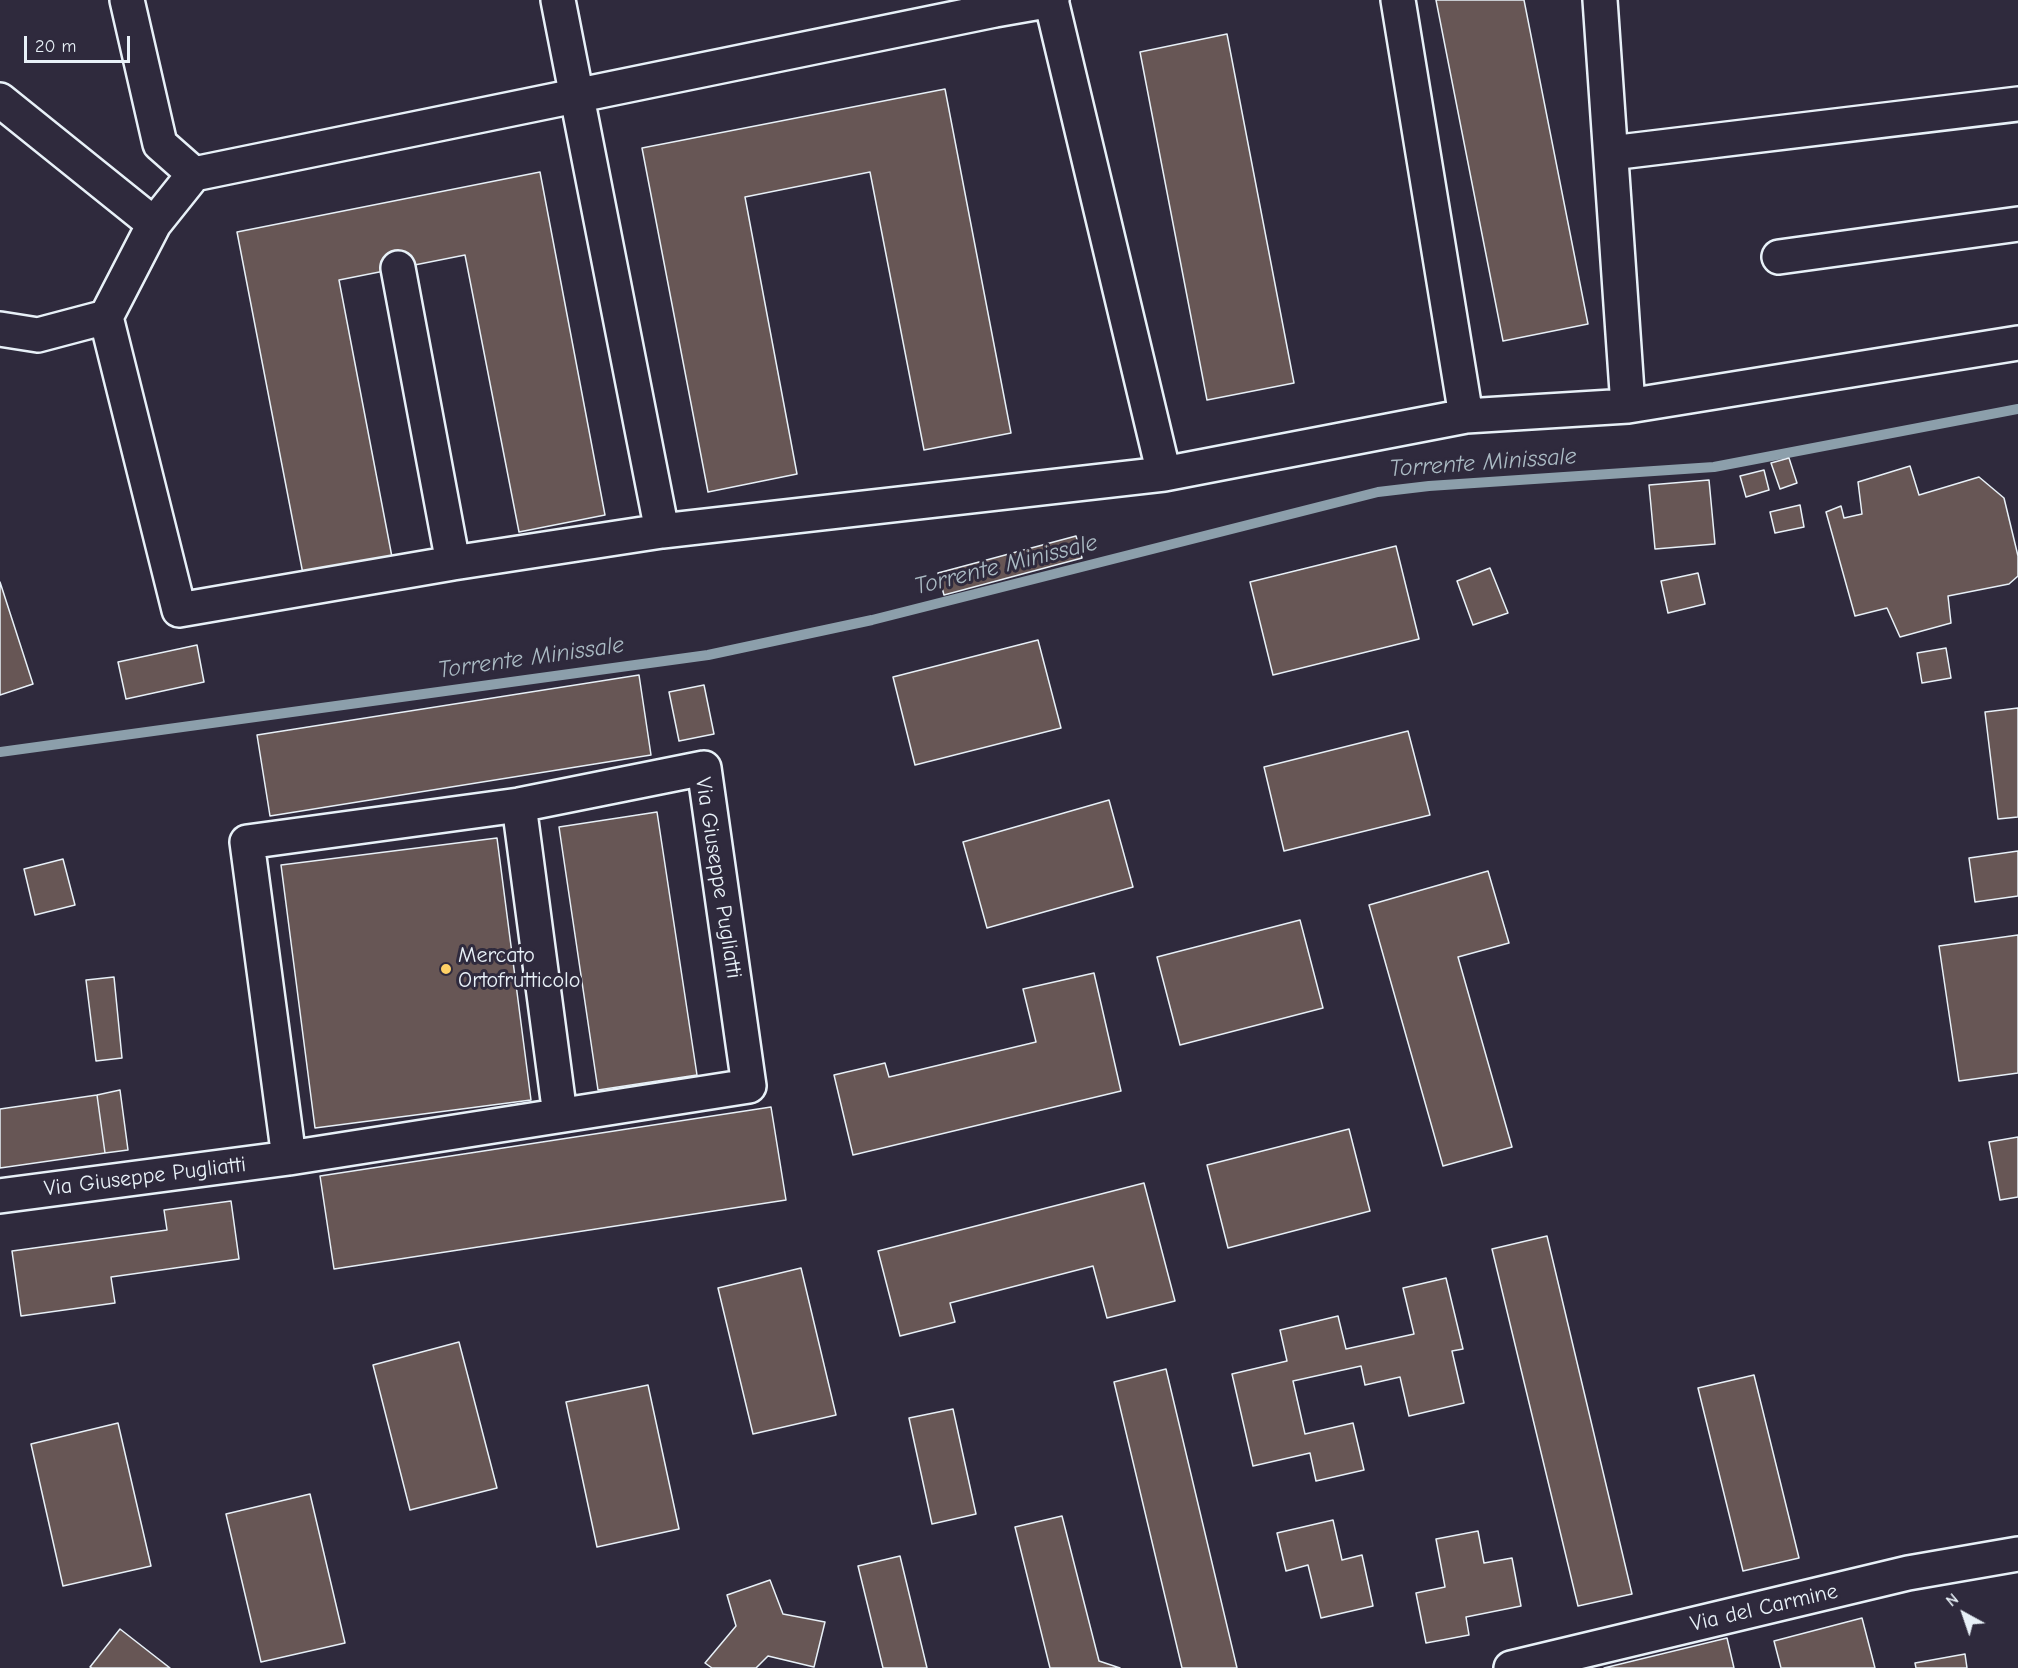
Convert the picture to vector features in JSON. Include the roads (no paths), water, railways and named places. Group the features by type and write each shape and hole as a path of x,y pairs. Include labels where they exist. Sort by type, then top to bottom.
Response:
{"street":[{"path":"127,0 160,144 194,174"},
{"path":"558,0 662,531"},
{"path":"1164,474 1052,0 994,5 194,174 154,224 105,317 179,610 453,563 662,531 1164,474 1466,416 1628,406 2018,343"},
{"path":"1398,0 1466,416"},
{"path":"1600,0 1628,406"},
{"path":"0,100 154,224"},
{"path":"1611,153 2018,104"},
{"path":"1779,257 2018,224"},
{"path":"398,268 453,563"},
{"path":"0,329 38,335 105,317"},
{"name":"Via Giuseppe Pugliatti","path":"0,1196 289,1158 749,1086 704,768 519,805 247,842 289,1158"},
{"path":"519,805 560,1115"},
{"name":"Via del Carmine","path":"1511,1668 1908,1574 2018,1554"}],"waterway":[{"name":"Torrente Minissale","path":"0,752 708,655 872,620 1378,492 1429,486 1714,467 2018,409"}],"place":[{"name":"Mercato Ortofrutticolo","path":"446,969"}]}
